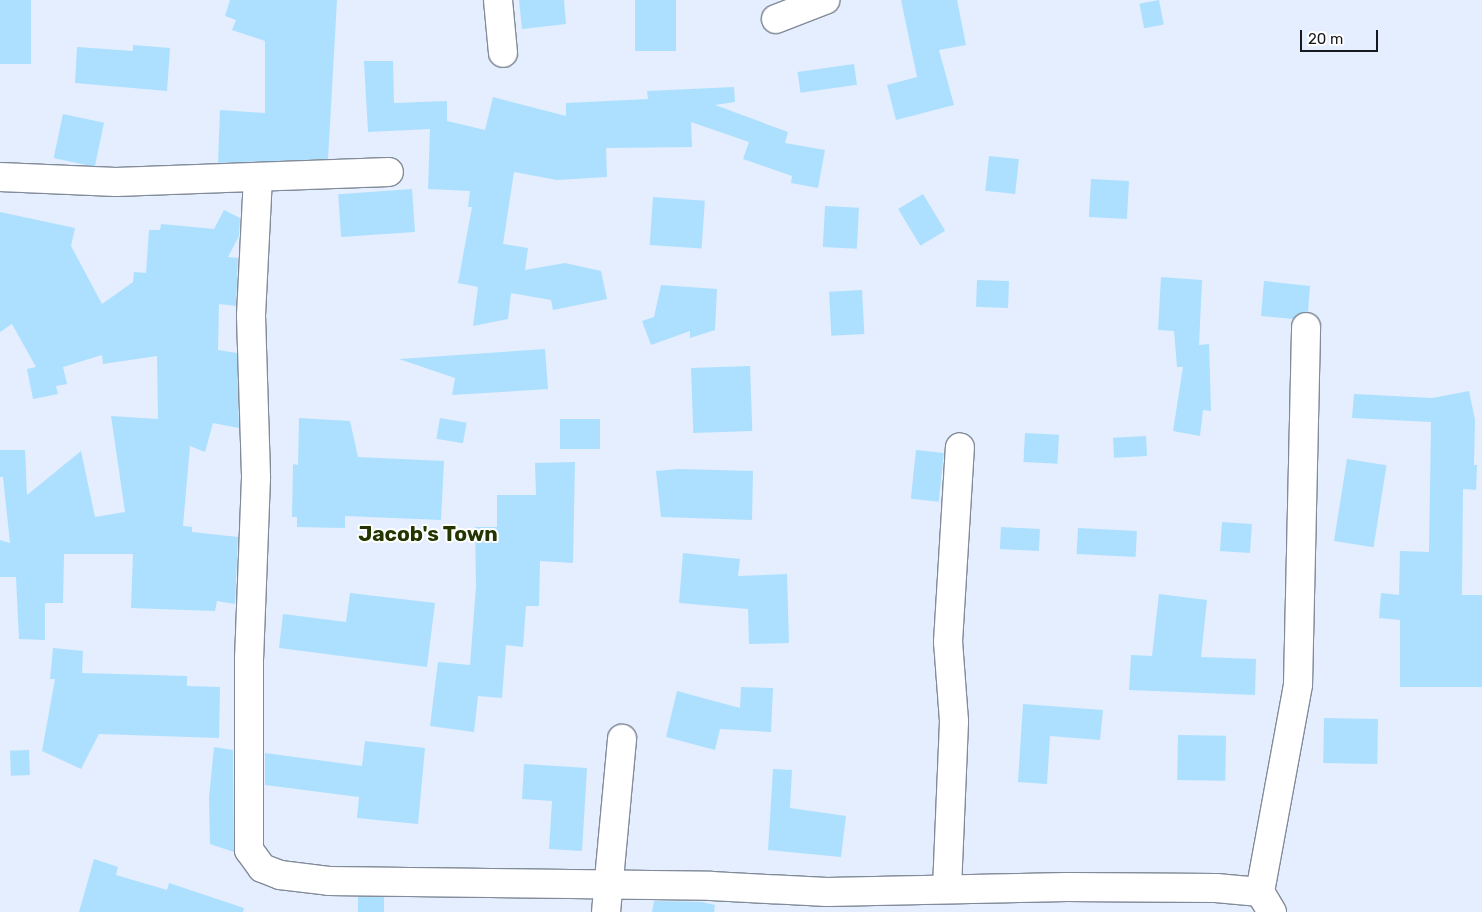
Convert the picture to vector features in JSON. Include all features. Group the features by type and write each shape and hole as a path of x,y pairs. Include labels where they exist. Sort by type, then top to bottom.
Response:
{"street":[{"path":"498,0 503,52"},
{"path":"776,19 825,0"},
{"path":"0,177 116,182 389,172"},
{"path":"258,177 251,316 256,478 249,658 249,850 262,868 280,875 329,881 607,899 711,886 934,896 1216,888 1266,902 1298,684 1306,327"},
{"path":"934,896 954,721 948,642 960,446"},
{"path":"607,899 622,739"}],"building":[{"path":"0,0 31,0 31,64 0,64"},
{"path":"230,0 337,0 328,159 218,163 220,110 265,113 265,41 232,30 236,20 225,16"},
{"path":"519,0 564,0 566,24 522,29"},
{"path":"635,0 676,0 676,51 635,51"},
{"path":"901,0 957,0 966,45 939,50 954,105 896,120 887,85 917,77"},
{"path":"1159,0 1164,25 1144,28 1139,4"},
{"path":"133,45 170,48 167,91 75,83 77,47 133,51"},
{"path":"364,61 393,61 394,103 447,101 447,121 485,130 493,97 566,116 566,103 648,99 647,91 734,87 735,102 715,105 788,132 785,143 825,150 818,188 791,183 792,176 743,159 749,142 691,122 692,147 606,148 607,177 557,180 514,172 503,244 528,248 525,270 565,263 601,271 607,299 553,310 551,300 511,293 508,319 473,326 478,287 458,283 472,207 468,207 470,191 428,189 430,129 368,132"},
{"path":"854,64 857,85 800,93 798,72"},
{"path":"63,114 104,123 95,167 54,158"},
{"path":"989,156 1019,159 1015,194 985,191"},
{"path":"1091,179 1129,181 1127,219 1089,217"},
{"path":"412,189 415,232 341,237 338,194"},
{"path":"923,194 945,231 920,246 898,209"},
{"path":"653,197 705,201 702,249 650,245"},
{"path":"825,206 859,208 857,249 823,247"},
{"path":"224,210 240,218 239,236 228,257 238,258 236,306 219,304 218,350 237,353 239,428 213,423 205,452 190,446 183,526 192,527 192,532 238,537 235,604 217,601 215,611 131,608 133,554 64,554 63,603 45,603 45,640 19,639 16,577 0,577 0,540 10,543 3,477 0,477 0,450 25,450 27,495 81,451 95,517 125,512 111,416 158,419 157,356 103,364 102,355 63,367 67,384 56,386 58,394 33,399 27,369 36,367 12,324 0,332 0,212 75,228 71,246 102,304 133,282 134,272 146,273 149,230 160,230 161,224 214,229"},
{"path":"1161,277 1202,280 1199,345 1209,344 1211,411 1203,410 1200,436 1173,431 1183,367 1177,367 1174,331 1158,330"},
{"path":"977,280 1009,281 1008,308 976,307"},
{"path":"1264,281 1310,286 1308,312 1293,319 1261,316"},
{"path":"661,285 717,289 715,330 690,338 690,331 651,345 642,321 654,317"},
{"path":"862,290 864,334 831,336 829,292"},
{"path":"545,349 548,389 452,395 455,378 399,359"},
{"path":"750,366 752,431 693,433 691,368"},
{"path":"1469,391 1475,420 1474,465 1477,465 1476,490 1463,489 1462,595 1482,595 1482,687 1400,687 1400,620 1379,618 1381,593 1399,595 1400,551 1429,552 1431,422 1352,418 1354,394 1432,398"},
{"path":"299,418 350,421 358,457 444,461 441,520 345,516 345,528 297,527 297,517 292,517 293,464 298,465"},
{"path":"440,418 467,423 463,443 436,439"},
{"path":"560,419 600,419 600,449 560,449"},
{"path":"1025,433 1059,435 1057,464 1023,462"},
{"path":"1146,436 1147,456 1114,458 1113,438"},
{"path":"916,450 944,453 939,502 911,499"},
{"path":"1347,459 1387,465 1374,547 1334,541"},
{"path":"575,462 573,563 540,561 539,606 526,606 523,647 506,645 502,698 478,696 474,732 430,726 438,662 470,665 476,586 475,527 497,527 497,495 536,495 535,463"},
{"path":"679,469 753,471 752,520 661,517 656,471"},
{"path":"1222,522 1252,524 1250,553 1220,551"},
{"path":"1001,527 1040,529 1039,551 1000,549"},
{"path":"1078,528 1137,531 1136,557 1077,554"},
{"path":"683,553 740,559 738,576 787,574 789,643 749,644 748,609 679,603"},
{"path":"350,593 435,603 427,667 279,648 283,614 346,622"},
{"path":"1159,594 1207,600 1201,657 1256,659 1255,695 1129,690 1131,655 1152,656"},
{"path":"53,648 83,651 82,673 187,676 187,686 220,687 219,738 99,734 81,769 42,751 55,679 50,679"},
{"path":"741,687 773,688 771,732 720,729 715,750 666,737 677,691 740,708"},
{"path":"1023,704 1103,710 1100,740 1050,736 1047,784 1018,782"},
{"path":"1324,718 1378,719 1377,764 1323,763"},
{"path":"1178,735 1226,736 1225,781 1177,780"},
{"path":"365,741 425,748 418,824 357,818 359,797 265,785 265,753 362,766"},
{"path":"214,747 233,750 234,852 210,844 209,798"},
{"path":"29,750 30,775 11,776 10,751"},
{"path":"524,764 587,768 582,851 549,849 552,801 522,799"},
{"path":"773,769 792,770 790,808 846,816 841,857 768,850"},
{"path":"94,859 118,867 116,875 167,890 169,883 244,908 243,912 79,912"},
{"path":"358,897 384,897 384,912 358,912"},
{"path":"654,901 702,902 715,905 714,912 652,912"}],"district":[{"name":"Jacob's Town","path":"428,534"}]}
